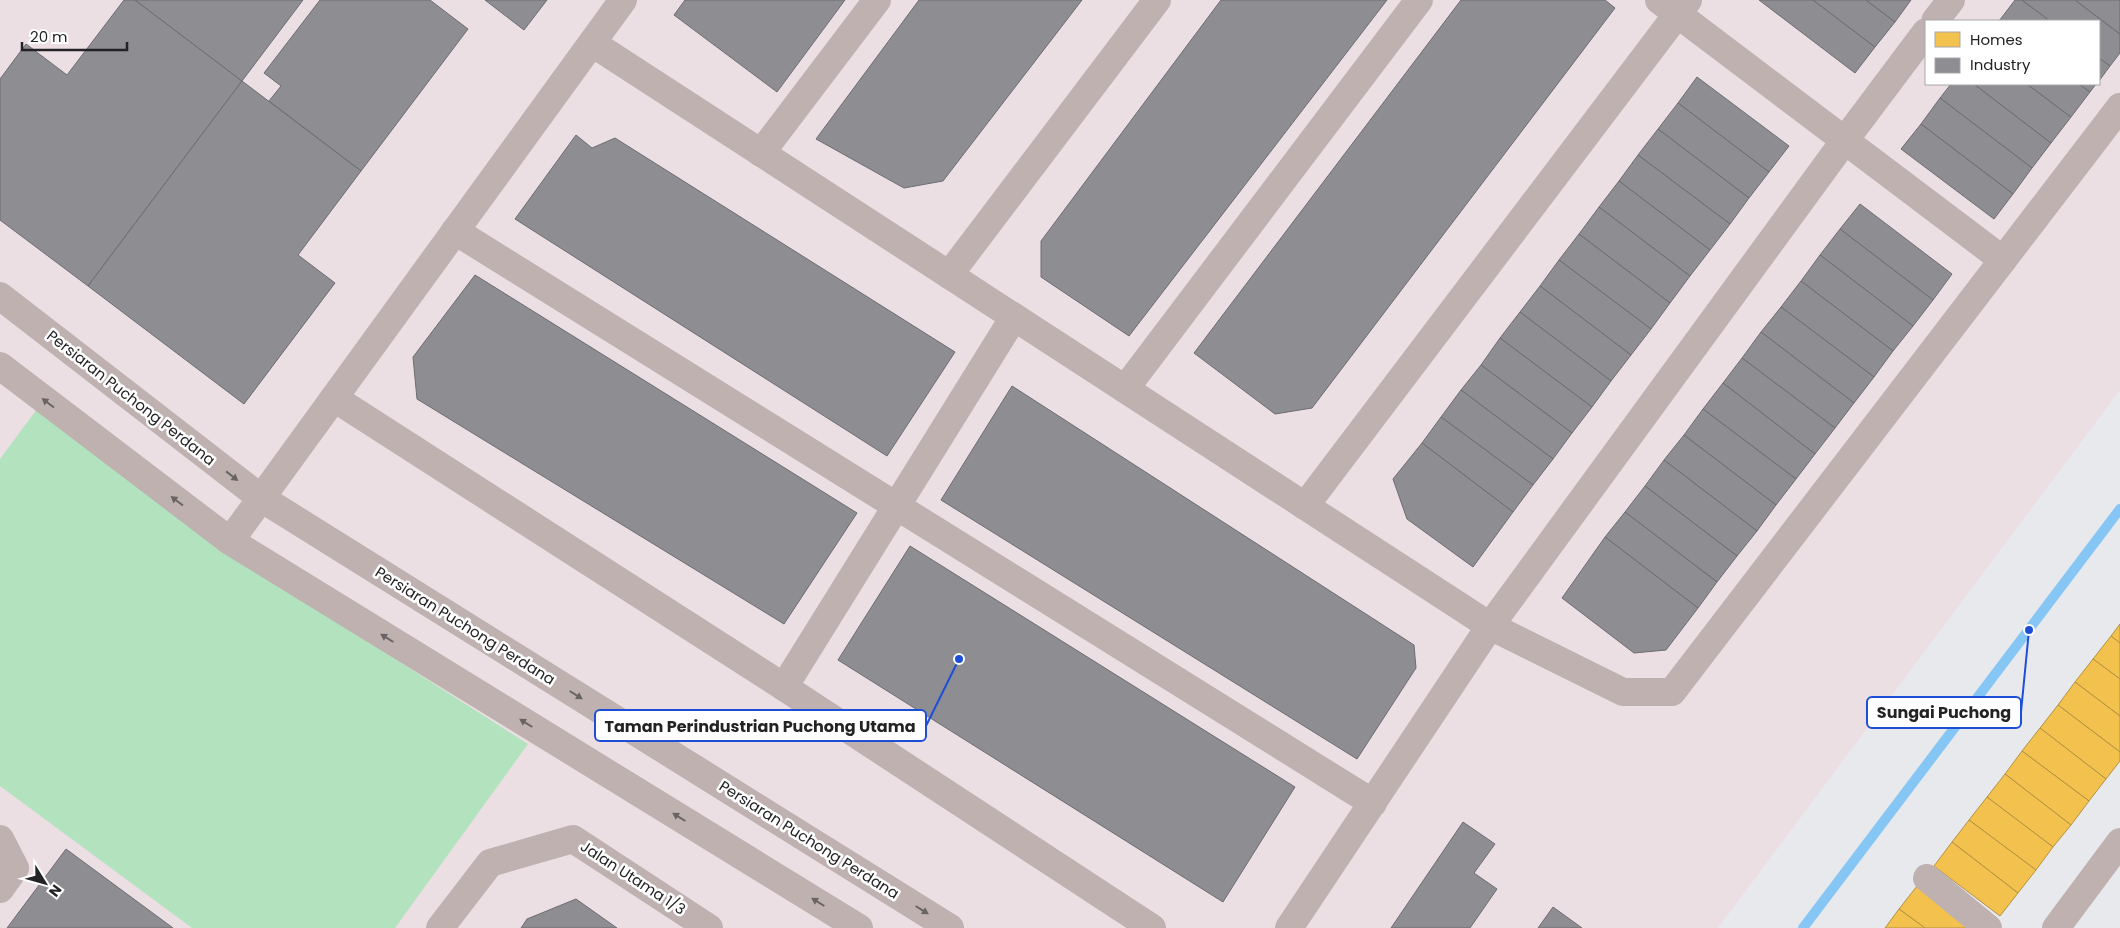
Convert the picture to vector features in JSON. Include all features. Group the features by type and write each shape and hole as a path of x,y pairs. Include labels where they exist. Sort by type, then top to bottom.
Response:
{"street":[{"path":"230,541 623,0"},
{"path":"761,153 877,0"},
{"path":"949,275 1157,0"},
{"path":"1124,389 1419,0"},
{"path":"1936,20 1951,0"},
{"path":"1305,506 1675,5 1845,140 2003,260"},
{"path":"1289,928 1490,626 1925,33"},
{"path":"592,43 1490,626 1623,692 1672,692 2120,107"},
{"path":"455,231 1372,803"},
{"name":"Persiaran Puchong Perdana","path":"0,296 261,498 950,928"},
{"path":"784,687 1014,317"},
{"path":"0,366 230,541 859,928"},
{"path":"334,398 784,687 1152,928"},
{"path":"0,839 15,868 0,889"},
{"name":"Jalan Utama 1/3","path":"440,928 490,863 573,839 708,928"},
{"path":"2066,925 2120,842"},
{"path":"1927,878 1988,928"}],"shaded area":[{"path":"0,0 2120,0 2120,390 1718,928 0,928"}],"green space":[{"path":"37,409 198,533 528,744 395,928 192,928 0,786 0,459"}],"building: Homes":[{"path":"2120,624 2120,643 2111,636"},
{"path":"2111,636 2120,643 2120,679 2093,659"},
{"path":"2093,659 2120,679 2120,716 2075,682"},
{"path":"2075,682 2120,716 2120,752 2058,705"},
{"path":"2058,705 2120,752 2120,761 2106,779 2040,728"},
{"path":"2040,728 2106,779 2089,801 2022,751"},
{"path":"2022,751 2089,801 2071,825 2005,774"},
{"path":"2005,774 2071,825 2053,847 1987,797"},
{"path":"1987,797 2053,847 2036,870 1969,820"},
{"path":"1969,820 2036,870 2018,893 1952,842"},
{"path":"1952,842 2018,893 2000,916 1934,866"},
{"path":"1917,886 1973,928 1925,928 1899,909"},
{"path":"1899,909 1925,928 1885,928"}],"building: Industry":[{"path":"124,0 135,0 242,81 88,286 0,220 0,79 26,44 67,75"},
{"path":"135,0 303,0 242,81"},
{"path":"320,0 430,0 468,29 361,171 269,101 281,86 264,73"},
{"path":"485,0 547,0 524,30"},
{"path":"685,0 845,0 777,92 674,15"},
{"path":"919,0 1082,0 943,181 904,188 816,139"},
{"path":"1221,0 1387,0 1129,336 1041,277 1041,241"},
{"path":"1461,0 1605,0 1615,8 1312,408 1275,414 1194,353"},
{"path":"1759,0 1813,0 1875,47 1855,73"},
{"path":"1813,0 1866,0 1895,22 1875,47"},
{"path":"1866,0 1911,0 1895,22"},
{"path":"2015,0 2022,0 2049,20 2000,20"},
{"path":"2022,0 2075,0 2120,34 2120,53 2110,66 2100,59 2100,20 2049,20"},
{"path":"2075,0 2120,0 2120,34"},
{"path":"2100,59 2110,66 2100,80"},
{"path":"1697,77 1789,146 1769,172 1678,103"},
{"path":"242,81 361,171 298,255 335,283 244,404 88,286"},
{"path":"1950,85 1975,85 2051,143 2032,168 1940,98"},
{"path":"1975,85 2028,85 2071,117 2051,143"},
{"path":"2028,85 2080,85 2090,92 2071,117"},
{"path":"2080,85 2095,85 2090,92"},
{"path":"1940,98 2032,168 2013,194 1921,124"},
{"path":"1678,103 1769,172 1749,198 1658,129"},
{"path":"1921,124 2013,194 1994,219 1901,149"},
{"path":"1658,129 1749,198 1730,224 1638,155"},
{"path":"576,135 592,148 615,138 955,352 887,456 515,219"},
{"path":"1638,155 1730,224 1710,250 1619,181"},
{"path":"1619,181 1710,250 1690,276 1599,207"},
{"path":"1860,204 1952,274 1933,300 1840,229"},
{"path":"1599,207 1690,276 1670,303 1579,234"},
{"path":"1840,229 1933,300 1913,326 1820,255"},
{"path":"1579,234 1670,303 1651,329 1559,260"},
{"path":"1820,255 1913,326 1893,351 1801,281"},
{"path":"1559,260 1651,329 1631,355 1540,286"},
{"path":"475,275 857,513 784,624 417,399 413,357"},
{"path":"1801,281 1893,351 1874,377 1781,307"},
{"path":"1540,286 1631,355 1611,381 1520,312"},
{"path":"1781,307 1874,377 1854,403 1761,332"},
{"path":"1520,312 1611,381 1592,407 1500,338"},
{"path":"1761,332 1854,403 1835,428 1742,358"},
{"path":"1500,338 1592,407 1572,433 1481,365"},
{"path":"1742,358 1835,428 1815,454 1723,383"},
{"path":"1481,365 1572,433 1553,459 1461,390"},
{"path":"1723,383 1815,454 1796,479 1703,409"},
{"path":"1012,386 1414,645 1416,668 1357,759 941,500"},
{"path":"1461,390 1553,459 1533,485 1441,417"},
{"path":"1703,409 1796,479 1776,505 1684,435"},
{"path":"1441,417 1533,485 1513,512 1422,443"},
{"path":"1684,435 1776,505 1757,531 1664,460"},
{"path":"1422,443 1513,512 1473,567 1407,519 1393,479"},
{"path":"1664,460 1757,531 1737,556 1645,486"},
{"path":"1645,486 1737,556 1717,582 1625,512"},
{"path":"1625,512 1717,582 1698,608 1605,537"},
{"path":"1605,537 1698,608 1666,650 1634,653 1562,598"},
{"path":"910,546 1295,787 1223,902 838,660"},
{"path":"1463,822 1495,844 1474,873 1497,889 1470,928 1391,928"},
{"path":"66,849 173,928 7,928"},
{"path":"576,899 617,928 521,928 527,919"},
{"path":"1553,907 1582,928 1538,928"}],"waterway":[{"path":"1803,928 2120,509"}],"place":[{"name":"Sungai Puchong","path":"2029,630"},
{"name":"Taman Perindustrian Puchong Utama","path":"959,659"}]}
